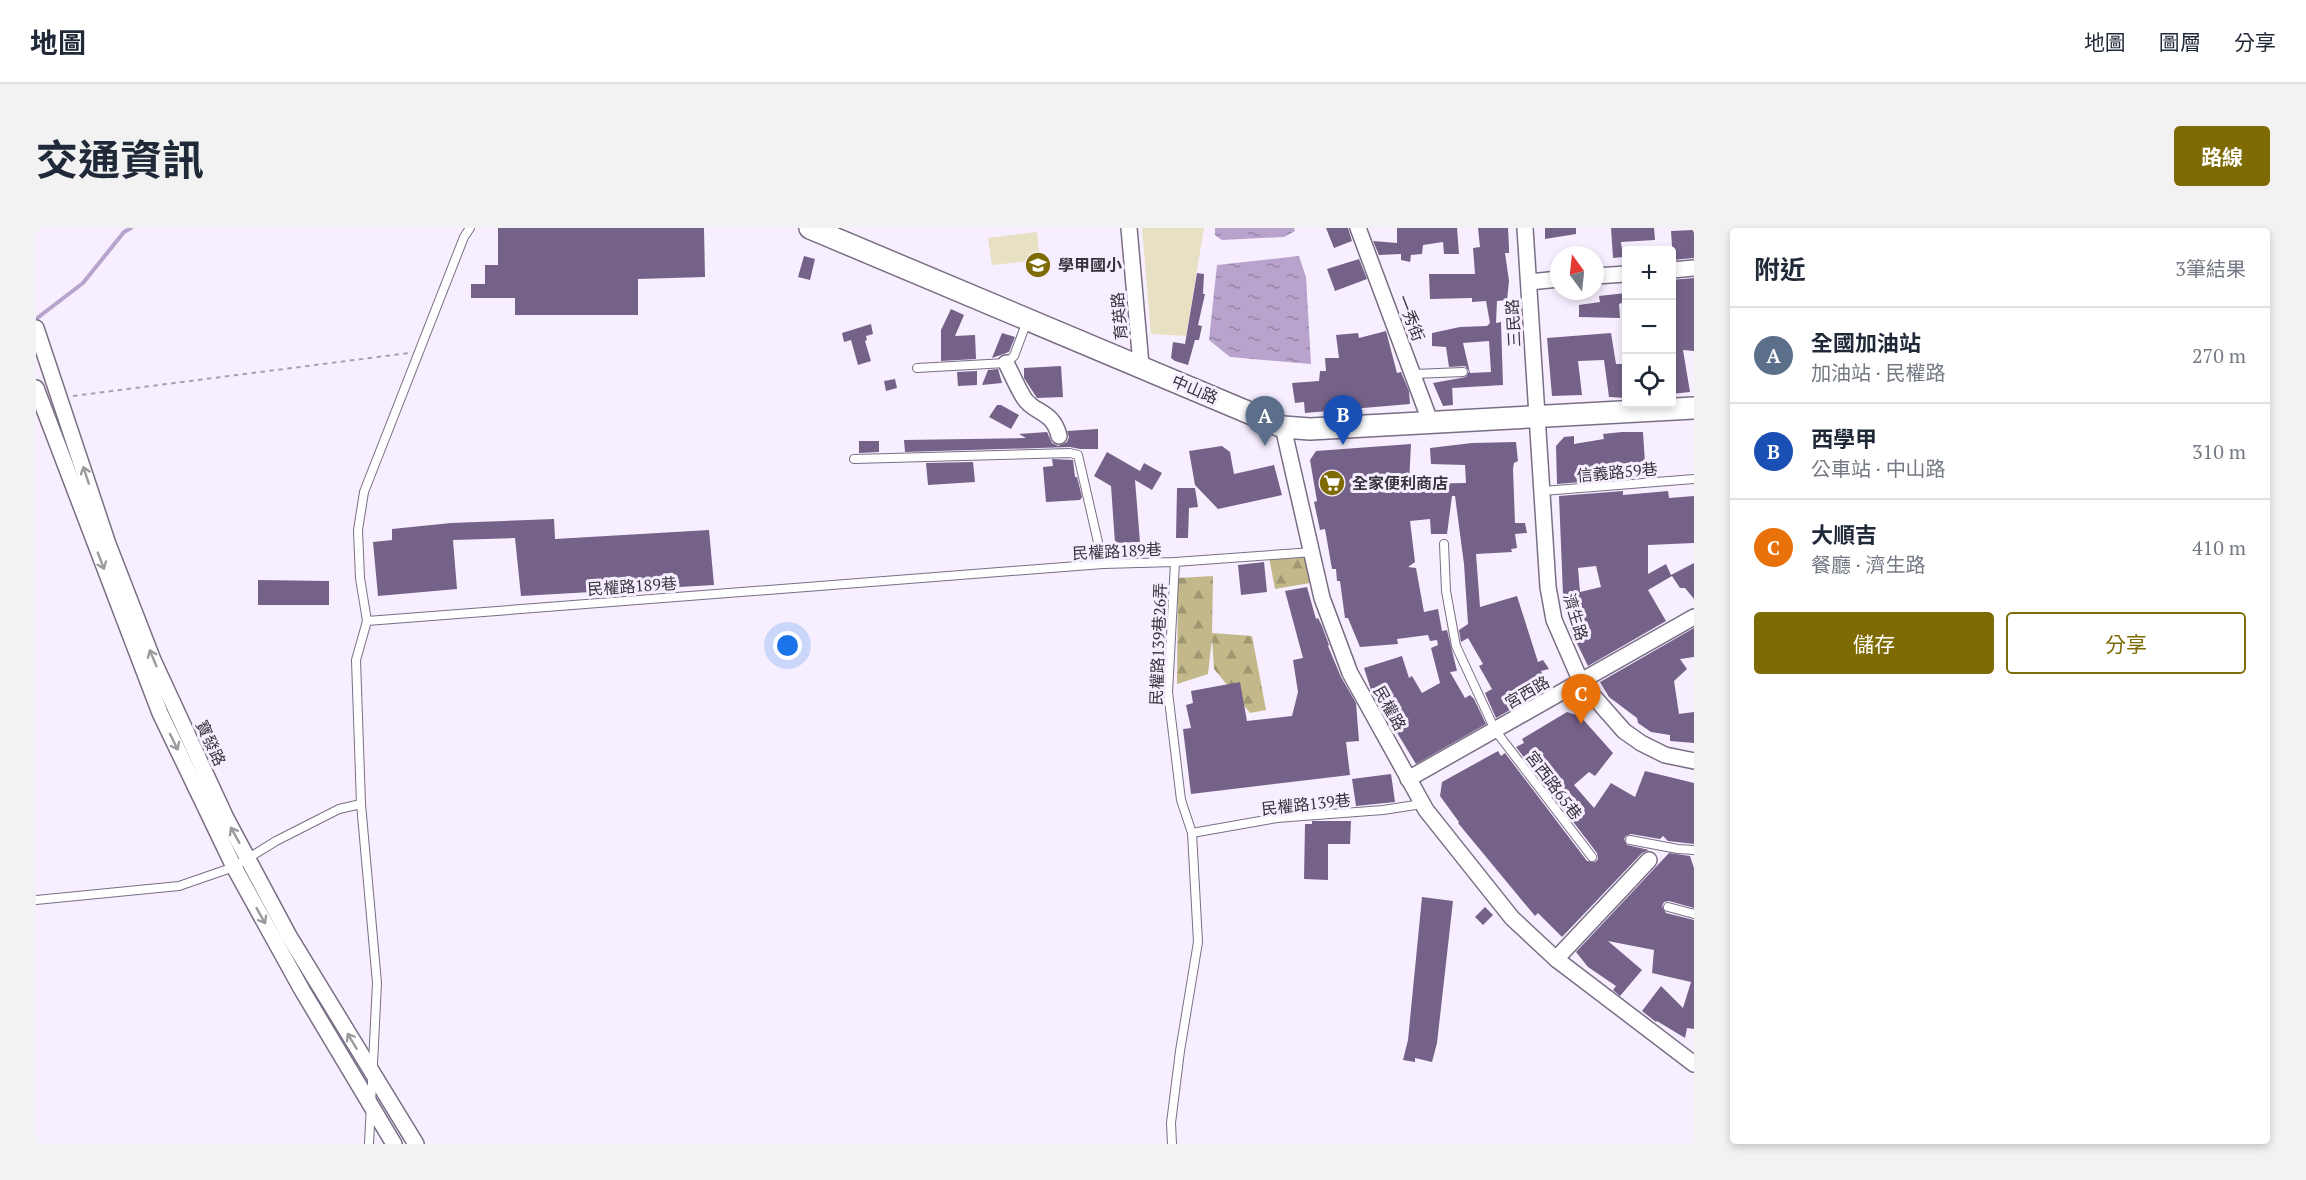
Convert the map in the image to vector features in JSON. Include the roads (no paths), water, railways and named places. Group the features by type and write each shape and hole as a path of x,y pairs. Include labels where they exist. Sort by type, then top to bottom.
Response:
{"main road":[{"name":"中山路","path":"820,230 1283,427 1310,429 1694,408"}],"street":[{"name":"育英路","path":"1129,228 1141,365"},
{"name":"一秀街","path":"1358,228 1430,421"},
{"name":"三民路","path":"1526,228 1536,417"},
{"path":"1676,270 1694,268"},
{"path":"1604,275 1622,274"},
{"path":"1529,282 1550,280"},
{"name":"寶發路","path":"36,328 61,397 108,544 153,660 226,818 289,936 416,1144"},
{"path":"1006,363 1025,401 1044,412 1056,426 1059,436"},
{"name":"寶發路","path":"36,388 39,404 160,713 234,867 394,1144"},
{"name":"濟生路","path":"1536,417 1551,606 1554,620 1581,682 1624,731 1641,743 1665,755 1694,761"},
{"name":"民權路","path":"1283,427 1322,598 1350,673 1422,804 1454,848 1512,918 1556,959 1694,1064"},
{"name":"宮西路","path":"1408,778 1694,617"},
{"path":"1556,959 1649,860"}],"lane":[{"path":"369,1144 378,983 362,804 356,660 368,621 360,578 358,530 364,492 417,352 464,237 470,228"},
{"path":"918,368 1006,363 1014,356 1028,319"},
{"path":"1414,374 1463,372"},
{"path":"39,404 61,397"},
{"path":"854,459 1070,453 1078,455 1103,564"},
{"name":"信義路59巷","path":"1543,492 1694,479"},
{"name":"宮西路65巷","path":"1444,544 1446,591 1456,646 1495,730 1592,856"},
{"name":"民權路189巷","path":"368,621 1103,564 1175,562 1312,552"},
{"name":"民權路139巷26弄","path":"1172,1144 1171,1123 1180,1051 1198,942 1192,833 1181,800 1168,692 1175,562"},
{"path":"36,900 179,886 234,867 276,841 339,809 362,804"},
{"name":"民權路139巷","path":"1192,833 1277,818 1383,810 1422,804"},
{"path":"1630,840 1694,850"},
{"path":"1668,907 1694,914"}],"water":[{"path":"1215,228 1294,228 1295,231 1284,237 1222,240 1215,235"},
{"path":"1299,256 1306,277 1311,364 1230,357 1209,340 1217,265"}],"waterway":[{"path":"36,319 83,283 124,232 131,228"}],"place":[{"name":"學甲國小","path":"1038,265"},
{"name":"西學甲","path":"1343,445"},
{"name":"全國加油站","path":"1265,446"},
{"name":"全家便利商店","path":"1332,483"},
{"name":"大順吉","path":"1581,724"}]}
